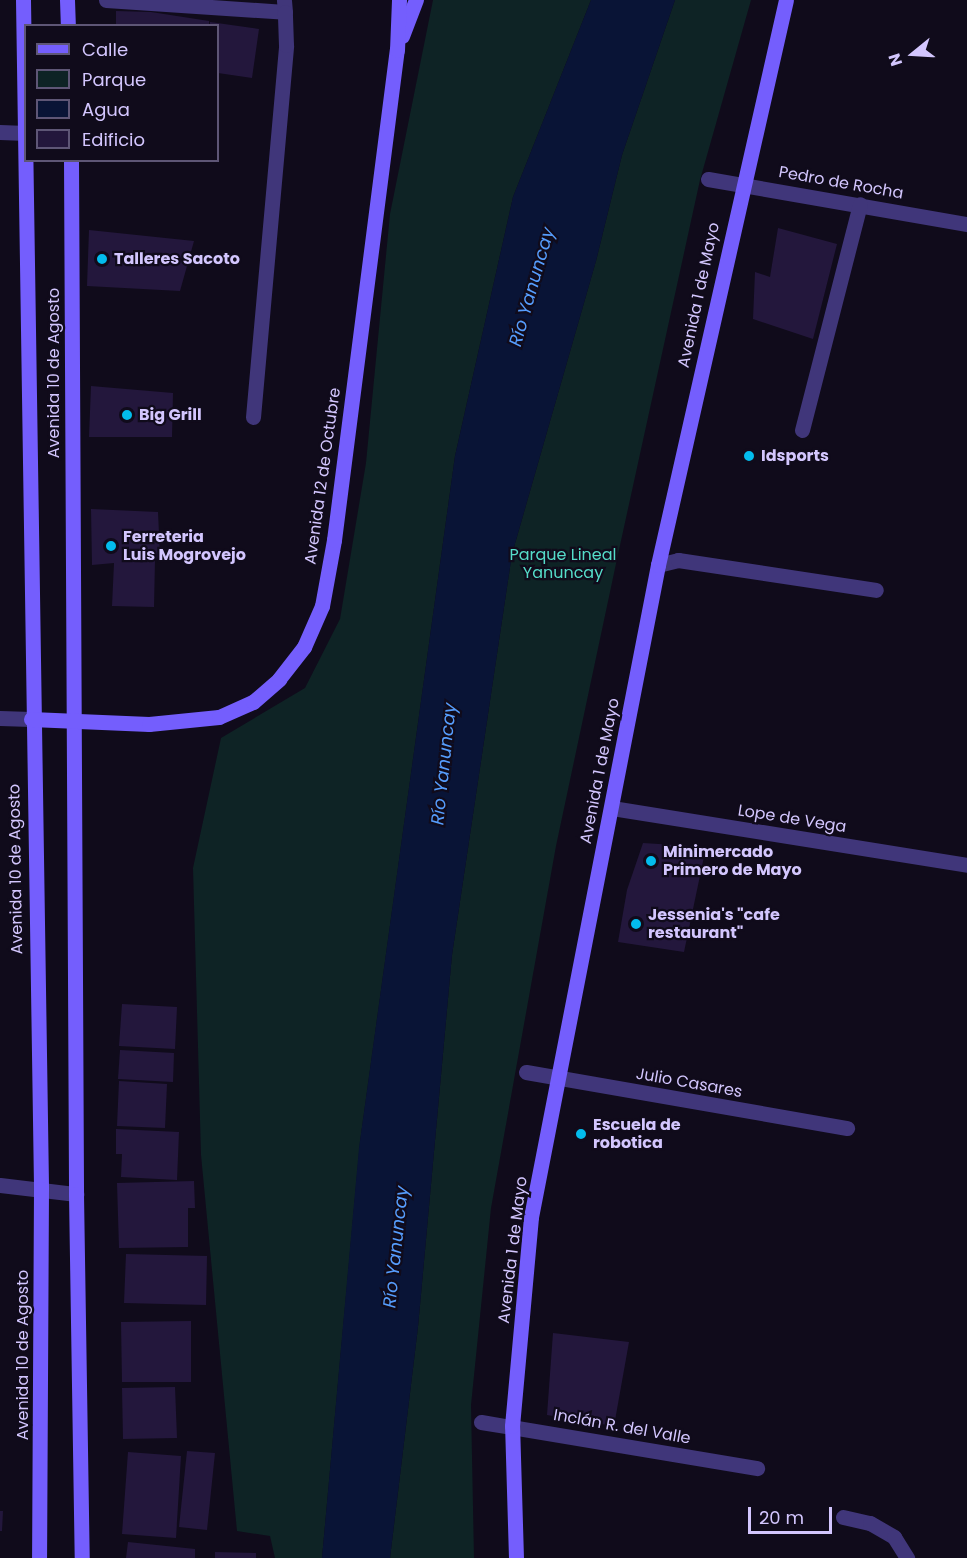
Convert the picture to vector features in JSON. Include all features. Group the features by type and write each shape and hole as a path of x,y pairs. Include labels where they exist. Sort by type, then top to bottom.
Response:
{"main road":[{"name":"Avenida 10 de Agosto","path":"23,0 24,66"},
{"path":"67,0 68,24"},
{"name":"Avenida 12 de Octubre","path":"31,719 74,719 149,724 219,717 253,702 279,680 304,647 322,606 334,540 397,50 399,0"},
{"name":"Avenida 12 de Octubre","path":"397,50 416,0"},
{"name":"Avenida 1 de Mayo","path":"516,1558 512,1426 531,1217 658,565 741,187 786,1"},
{"name":"Avenida 10 de Agosto","path":"25,162 31,719 41,1189 39,1558"},
{"name":"Avenida 10 de Agosto","path":"71,162 76,1194 82,1558"}],"street":[{"path":"106,0 284,6 286,45 253,417"},
{"path":"0,132 24,133"},
{"name":"Pedro de Rocha","path":"708,179 741,187 860,204 967,224"},
{"path":"802,430 860,204"},
{"path":"658,565 678,560 876,590"},
{"path":"0,718 31,719"},
{"name":"Lope de Vega","path":"612,808 967,865"},
{"name":"Julio Casares","path":"526,1072 847,1128"},
{"path":"0,1185 76,1194"},
{"name":"Inclán R. del Valle","path":"481,1422 757,1468"},
{"path":"843,1517 870,1522 894,1537 907,1558"}],"green space":[{"path":"433,0 591,0 513,197 455,456 360,1142 322,1558 275,1558 270,1536 237,1531 201,1155 193,868 221,738 305,688 340,619 366,463 390,214"},
{"name":"Parque Lineal Yanuncay","path":"675,0 751,0 700,180 617,559 556,846 491,1208 471,1405 474,1558 390,1558 418,1327 452,955 512,554 596,261 622,155"}],"water":[{"name":"Río Yanuncay","path":"591,0 675,0 622,155 596,261 512,554 452,955 418,1327 390,1558 322,1558 359,1148 455,456 513,197"}],"building":[{"path":"116,11 151,12 209,21 209,24 116,24"},
{"path":"210,22 259,29 252,78 219,73 219,24 210,24"},
{"path":"778,228 837,244 813,339 753,319 755,272 770,277"},
{"path":"89,230 194,241 180,291 87,286"},
{"path":"91,386 173,393 172,437 89,437"},
{"path":"91,509 158,512 160,555 155,560 154,607 112,606 114,563 92,565"},
{"path":"643,843 706,847 684,952 618,942 627,890"},
{"path":"122,1004 177,1007 175,1049 119,1046"},
{"path":"120,1050 174,1053 173,1082 118,1079"},
{"path":"119,1081 167,1084 165,1128 117,1126"},
{"path":"116,1129 179,1132 177,1180 121,1177 122,1154 116,1154"},
{"path":"194,1181 195,1208 188,1208 188,1247 119,1248 117,1183"},
{"path":"126,1254 207,1256 206,1305 124,1303"},
{"path":"191,1321 191,1382 122,1382 121,1322"},
{"path":"553,1333 629,1342 614,1426 547,1415"},
{"path":"175,1387 177,1438 123,1439 122,1388"},
{"path":"187,1451 215,1453 207,1530 179,1527"},
{"path":"128,1452 181,1456 176,1538 122,1534"},
{"path":"0,1511 3,1511 2,1531 0,1531"},
{"path":"128,1542 195,1549 195,1558 126,1558"},
{"path":"215,1552 256,1553 256,1558 215,1558"}],"place":[{"name":"Talleres Sacoto","path":"102,259"},
{"name":"Big Grill","path":"127,415"},
{"name":"Idsports","path":"749,456"},
{"name":"Ferreteria Luis Mogrovejo","path":"111,546"},
{"name":"Minimercado Primero de Mayo","path":"651,861"},
{"name":"Jessenia's \"cafe restaurant\"","path":"636,924"},
{"name":"Escuela de robotica","path":"581,1134"}]}
